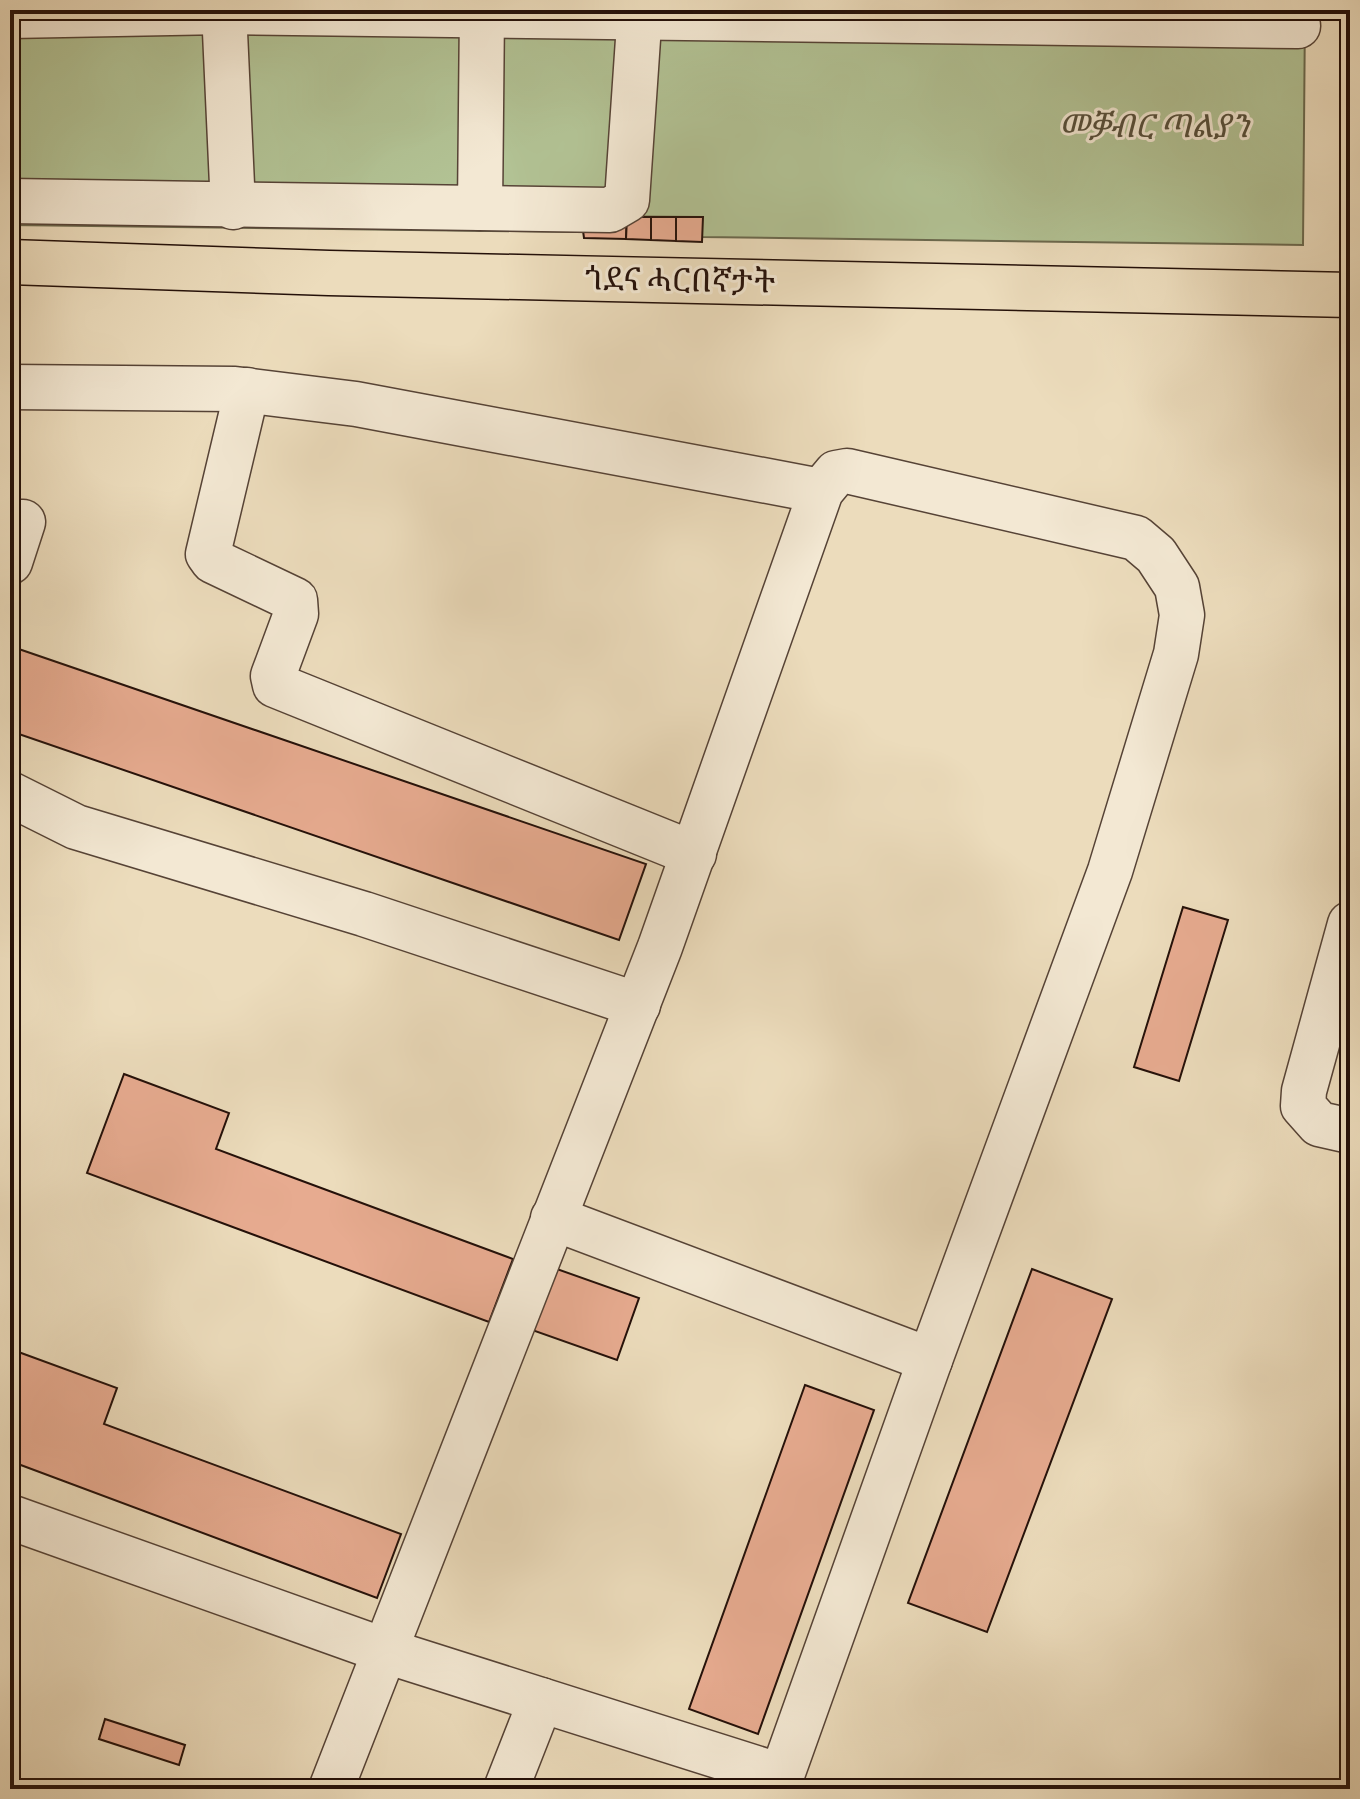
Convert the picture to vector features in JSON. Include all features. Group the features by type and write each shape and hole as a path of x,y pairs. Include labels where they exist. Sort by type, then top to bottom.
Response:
{"main road":[{"name":"ጎደና ሓርበኛታት","path":"10,262 345,273 1350,295"}],"street":[{"path":"224,11 233,207"},
{"path":"10,16 224,11 905,16 1298,26"},
{"path":"480,208 482,13"},
{"path":"10,201 233,207 610,210 627,200 640,14"},
{"path":"10,387 154,386 247,390 356,404 821,491"},
{"path":"247,390 208,554 213,561 295,600 296,614 273,676 275,685 694,854"},
{"path":"10,1517 386,1651 541,1700 779,1783 1110,871 1176,654 1182,615 1177,587 1156,555 1136,538 847,471 836,473 821,491 638,1005 553,1218 386,1651 331,1789"},
{"path":"10,794 76,827 364,914 638,1005"},
{"path":"1350,924 1304,1091 1303,1106 1319,1124 1350,1131"},
{"path":"553,1218 930,1360"},
{"path":"506,1789 541,1700"}],"green space":[{"name":"መቓብር ጣልያን","path":"10,10 1305,10 1303,245 702,237 702,217 581,216 580,232 10,225"}],"building":[{"path":"581,216 627,217 626,239 584,238"},
{"path":"627,217 651,217 651,240 626,239"},
{"path":"651,217 676,217 676,241 651,240"},
{"path":"676,217 703,217 702,242 676,241"},
{"path":"10,646 646,864 619,940 10,731"},
{"path":"1183,907 1228,920 1179,1081 1134,1067"},
{"path":"124,1074 229,1113 216,1149 513,1259 489,1322 87,1173"},
{"path":"537,1262 639,1298 617,1360 515,1324"},
{"path":"1032,1269 1112,1299 987,1632 908,1603"},
{"path":"13,1350 117,1388 104,1424 401,1534 377,1598 10,1461"},
{"path":"805,1385 874,1410 758,1734 689,1709"},
{"path":"105,1719 185,1745 179,1765 99,1739"}]}
